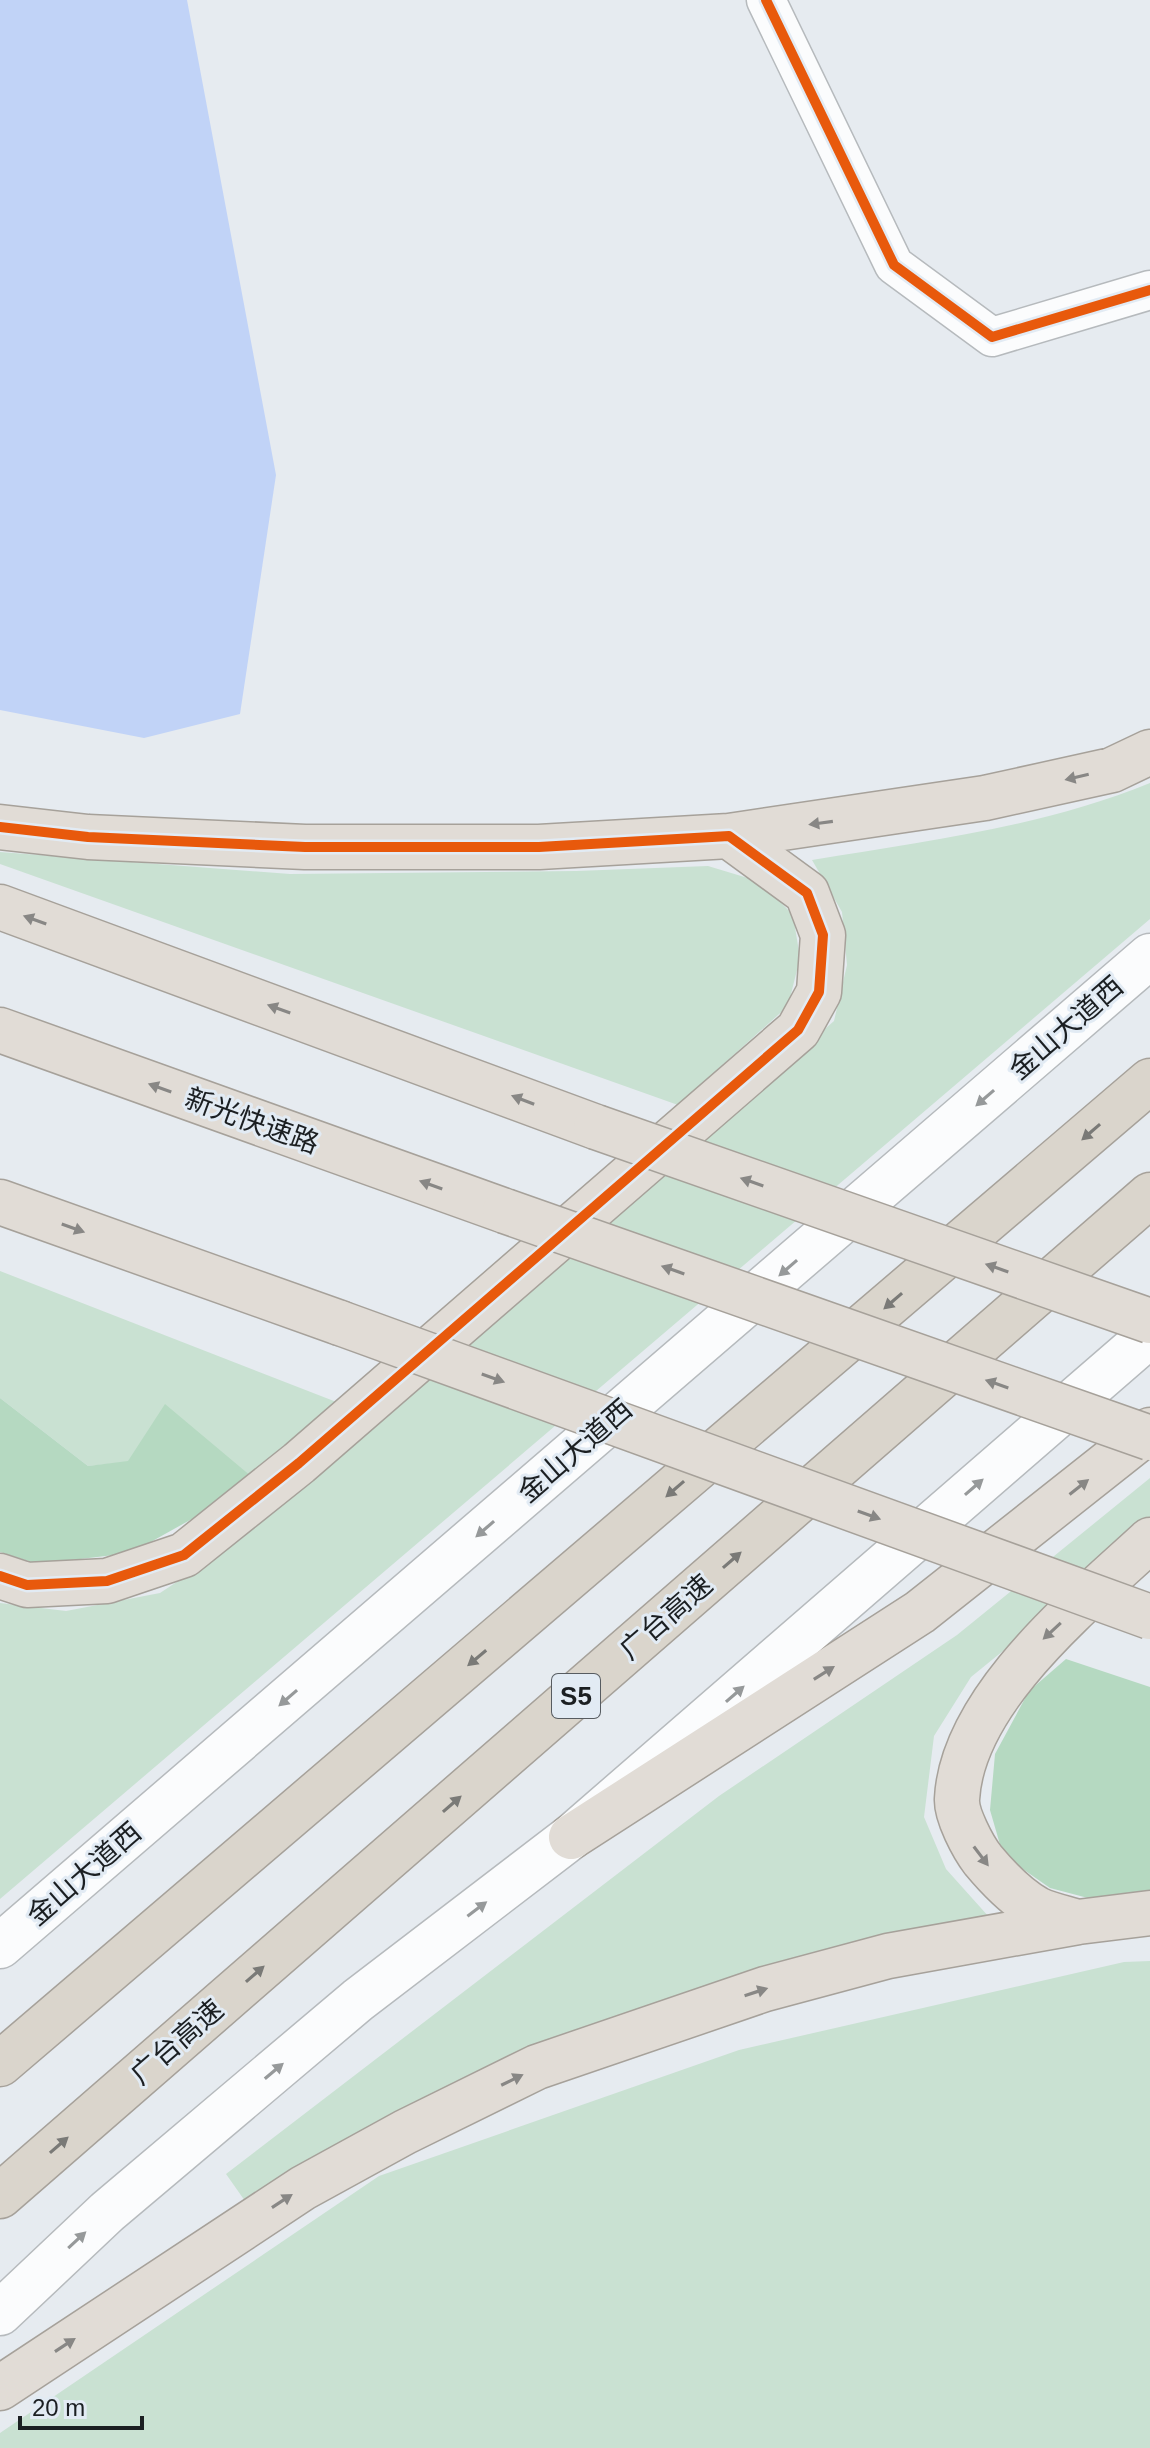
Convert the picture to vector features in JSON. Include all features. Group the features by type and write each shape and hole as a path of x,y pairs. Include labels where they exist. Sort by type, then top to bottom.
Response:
{"highway":[{"path":"0,827 88,837 305,847 539,847 729,836 985,798 1112,770 1150,752"},
{"path":"0,1576 27,1585 107,1581 184,1555 299,1463 798,1030 819,992 823,935 807,893 729,836"},
{"path":"0,907 596,1127 1150,1321"},
{"name":"新光快速路","path":"0,1030 1150,1438"},
{"path":"0,2064 1150,1081"},
{"name":"广台高速","path":"0,2196 1150,1195"},
{"path":"0,1202 1150,1617"},
{"path":"571,1837 920,1612 1150,1430"},
{"path":"1078,1922 1038,1909 999,1880 973,1847 957,1802 963,1760 991,1706 1042,1640 1150,1540"},
{"path":"0,2388 303,2188 405,2132 537,2067 781,1985 888,1956 1078,1922 1150,1913"}],"main road":[{"name":"金山大道西","path":"0,1946 1150,956"},
{"path":"0,2313 107,2212 346,2010 571,1837 1150,1335"}],"street":[{"path":"766,0 894,265 992,337 1150,290"}],"green space":[{"path":"1150,783 1150,919 0,1899 0,1603 66,1611 160,1593 240,1540 834,1021 847,965 842,912 812,860 1026,822"},
{"path":"0,852 290,874 576,871 708,866 761,882 793,915 800,958 788,1006 678,1105 0,864"},
{"path":"0,1271 339,1403 252,1477 128,1462 88,1466 0,1398"},
{"path":"0,1398 88,1466 128,1461 165,1404 252,1477 199,1515 131,1553 38,1564 0,1552"},
{"path":"1150,1478 1150,1531 971,1677 934,1736 924,1817 946,1869 989,1917 245,2201 226,2174 719,1796 957,1635"},
{"path":"1066,1659 1150,1687 1150,1890 1088,1898 1050,1888 1003,1855 990,1810 995,1754 1029,1691"},
{"path":"1150,1961 1150,2448 0,2448 0,2433 379,2176 739,2050 1124,1962"}],"water":[{"path":"0,0 187,0 276,475 240,714 144,738 0,710"}],"cycle path":[{"path":"766,0 894,265 992,337 1150,290"},
{"path":"0,827 88,837 305,847 539,847 729,836 807,893 823,935 819,992 798,1030 299,1463 184,1555 107,1581 27,1585 0,1576"}]}
